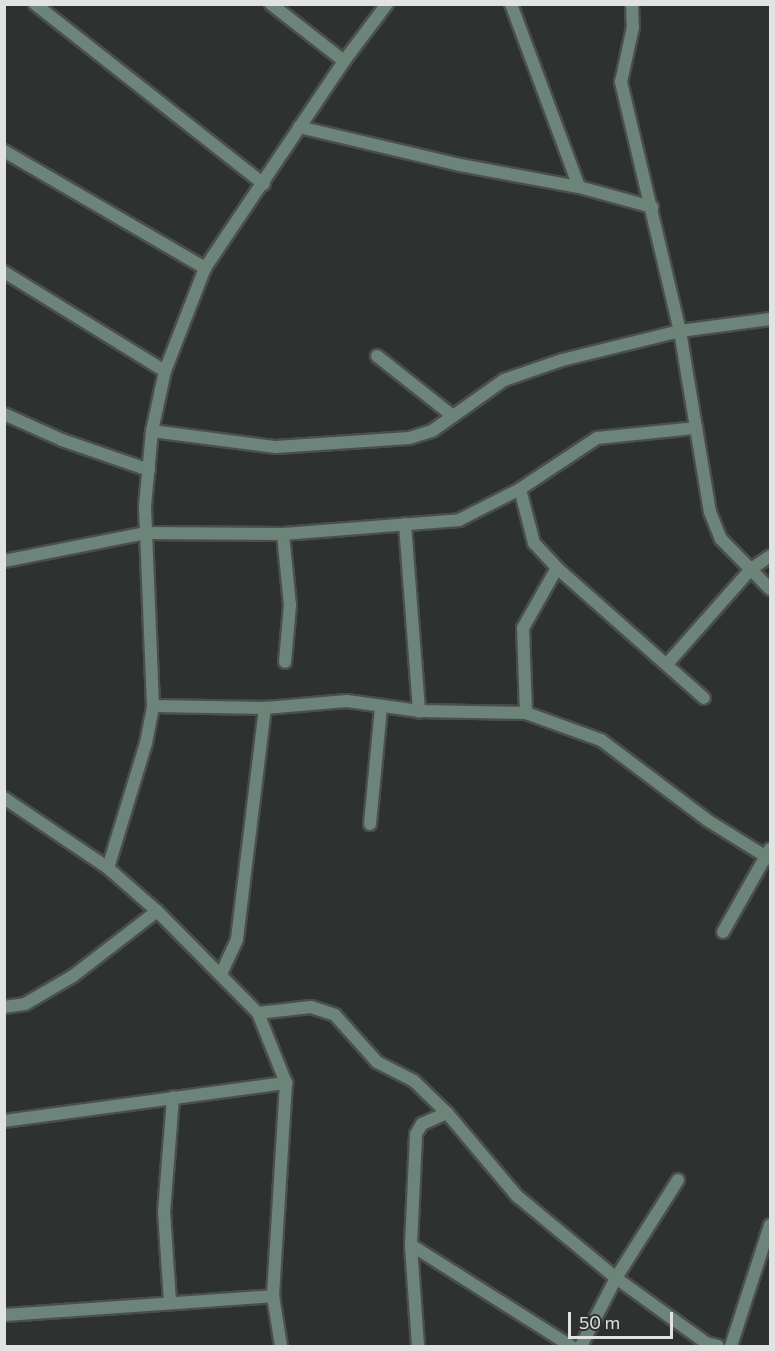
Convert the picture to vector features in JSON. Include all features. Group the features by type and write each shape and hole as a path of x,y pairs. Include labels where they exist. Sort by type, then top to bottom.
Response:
{"street":[{"path":"35,4 264,184"},
{"path":"271,4 344,61"},
{"path":"108,868 146,743 153,706 145,533 152,431 165,371 204,268 264,184 299,126 344,61 387,4"},
{"path":"511,4 579,187"},
{"path":"632,4 633,27 621,82 680,331 696,428 698,457 710,512 720,539 771,589"},
{"path":"299,126 460,165 579,187 652,207"},
{"path":"4,151 204,268"},
{"path":"4,272 165,371"},
{"path":"152,431 276,447 409,438 432,431 504,380 562,360 680,331 771,319"},
{"path":"377,356 453,416"},
{"path":"4,414 62,440 148,470"},
{"path":"4,561 145,533 283,534 459,520 520,489 597,438 696,428"},
{"path":"520,489 534,543 557,568 704,698"},
{"path":"405,524 418,711"},
{"path":"283,534 290,605 285,662"},
{"path":"667,664 751,569 771,556"},
{"path":"526,712 523,628 557,568"},
{"path":"153,706 265,708 347,702 418,711 526,712 601,740 707,820 769,855 723,932"},
{"path":"221,974 237,939 265,708"},
{"path":"370,824 381,708"},
{"path":"4,798 108,868 157,911 258,1013 286,1083 273,1296 281,1347"},
{"path":"4,1007 26,1004 73,976 157,911"},
{"path":"258,1013 325,1009 377,1062 414,1081 447,1113 517,1196 616,1278 706,1342 718,1347"},
{"path":"4,1120 286,1083"},
{"path":"170,1302 164,1212 173,1097"},
{"path":"418,1347 411,1245 416,1134 422,1124 447,1113"},
{"path":"581,1347 616,1278 678,1180"},
{"path":"731,1347 771,1226"},
{"path":"411,1245 571,1347"},
{"path":"4,1315 273,1296"}]}
